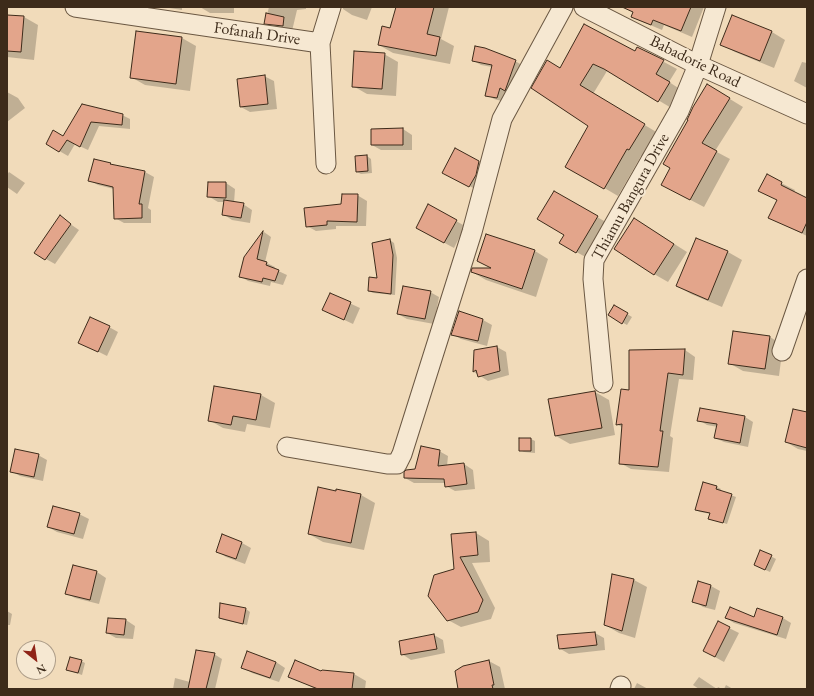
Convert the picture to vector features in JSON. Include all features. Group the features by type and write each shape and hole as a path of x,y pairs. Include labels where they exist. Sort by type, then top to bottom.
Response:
{"street":[{"name":"Fofanah Drive","path":"75,7 320,43 326,164"},
{"path":"320,43 331,7"},
{"path":"287,447 387,464 397,464 402,454 472,232 502,119 563,7"},
{"name":"Babadorie Road","path":"587,7 698,65 807,114"},
{"name":"Thiamu Bangura Drive","path":"603,383 593,279 594,260 678,111 698,65 716,7"},
{"path":"782,351 807,279"}],"building":[{"path":"396,7 434,7 427,34 440,37 436,56 378,45 382,26 390,28"},
{"path":"622,7 691,7 681,31 653,20 651,25 631,17 633,12"},
{"path":"266,13 284,17 283,26 264,24"},
{"path":"7,15 24,16 21,52 7,51"},
{"path":"732,15 772,31 760,61 720,45"},
{"path":"584,24 635,51 637,47 664,60 656,74 670,82 658,102 604,69 593,64 580,85 645,124 629,150 627,149 604,189 565,167 588,126 531,88 547,60 560,68"},
{"path":"136,31 182,37 176,84 130,78"},
{"path":"475,46 485,48 516,60 505,91 500,88 497,98 485,96 492,65 472,61"},
{"path":"354,51 385,53 382,89 352,87"},
{"path":"265,75 268,104 240,107 237,79"},
{"path":"707,84 730,98 702,143 717,151 690,200 661,185 670,168 663,164"},
{"path":"82,104 123,114 122,125 91,122 80,147 67,140 59,152 46,144 53,130 63,136"},
{"path":"403,128 403,145 371,145 371,129"},
{"path":"455,148 479,161 476,175 469,187 442,173"},
{"path":"367,155 368,171 356,172 355,156"},
{"path":"94,159 111,163 110,164 145,171 139,204 142,204 142,218 114,219 113,187 88,181"},
{"path":"767,174 782,182 781,185 807,198 807,222 802,233 768,218 777,200 758,191"},
{"path":"208,182 226,182 226,198 207,197"},
{"path":"554,191 598,216 576,253 559,243 564,235 537,219"},
{"path":"342,194 358,194 357,222 327,221 327,225 306,227 304,208 341,204"},
{"path":"224,200 244,203 241,218 222,215"},
{"path":"428,204 457,220 444,243 416,228"},
{"path":"60,215 71,224 45,260 34,253"},
{"path":"634,218 674,244 654,275 614,249"},
{"path":"263,231 257,259 267,262 266,265 279,270 275,281 263,278 262,282 239,277 244,257"},
{"path":"486,234 535,250 522,289 471,272 472,268 491,268 477,261"},
{"path":"696,238 728,251 708,300 676,286"},
{"path":"390,239 393,255 391,294 368,291 369,277 377,278 372,243"},
{"path":"403,286 431,291 425,319 397,314"},
{"path":"330,293 351,302 344,320 322,310"},
{"path":"614,305 628,313 622,324 608,315"},
{"path":"459,311 483,319 478,341 451,335"},
{"path":"90,317 110,326 98,352 78,343"},
{"path":"733,331 770,336 765,369 728,364"},
{"path":"497,346 500,371 478,377 476,370 473,372 474,350"},
{"path":"685,349 683,375 668,373 660,431 663,431 658,467 619,464 622,424 616,425 621,389 629,390 629,350"},
{"path":"214,386 261,394 256,420 233,416 231,425 208,421"},
{"path":"595,391 602,428 555,436 548,399"},
{"path":"700,408 745,416 740,443 714,438 717,424 697,421"},
{"path":"793,409 807,412 807,448 785,442"},
{"path":"519,438 531,438 531,451 519,451"},
{"path":"421,446 440,450 438,466 464,463 467,484 445,487 444,479 404,478 404,472 406,470 415,469"},
{"path":"15,449 39,454 34,477 10,472"},
{"path":"703,482 717,486 716,489 732,494 723,523 708,519 710,513 695,510"},
{"path":"318,487 361,494 351,543 308,534"},
{"path":"53,506 80,513 74,534 47,527"},
{"path":"476,532 478,555 460,557 483,600 478,612 447,621 428,596 434,575 454,569 451,534"},
{"path":"222,534 242,542 236,559 216,552"},
{"path":"760,550 772,555 765,570 754,565"},
{"path":"73,565 97,571 90,600 65,594"},
{"path":"612,574 634,579 622,631 604,625"},
{"path":"698,581 711,585 706,606 692,602"},
{"path":"220,603 246,608 243,624 219,618"},
{"path":"730,607 754,617 757,608 783,617 777,635 725,618"},
{"path":"108,618 126,619 124,635 106,633"},
{"path":"718,621 730,627 715,657 703,651"},
{"path":"595,632 597,645 559,649 557,635"},
{"path":"434,634 437,649 401,655 399,641"},
{"path":"196,650 215,653 206,689 188,689"},
{"path":"247,651 276,662 270,678 241,668"},
{"path":"70,657 82,660 78,673 66,670"},
{"path":"295,660 321,671 354,673 352,689 318,689 288,677"},
{"path":"489,660 494,685 492,685 493,689 458,689 455,671 463,666"}]}
